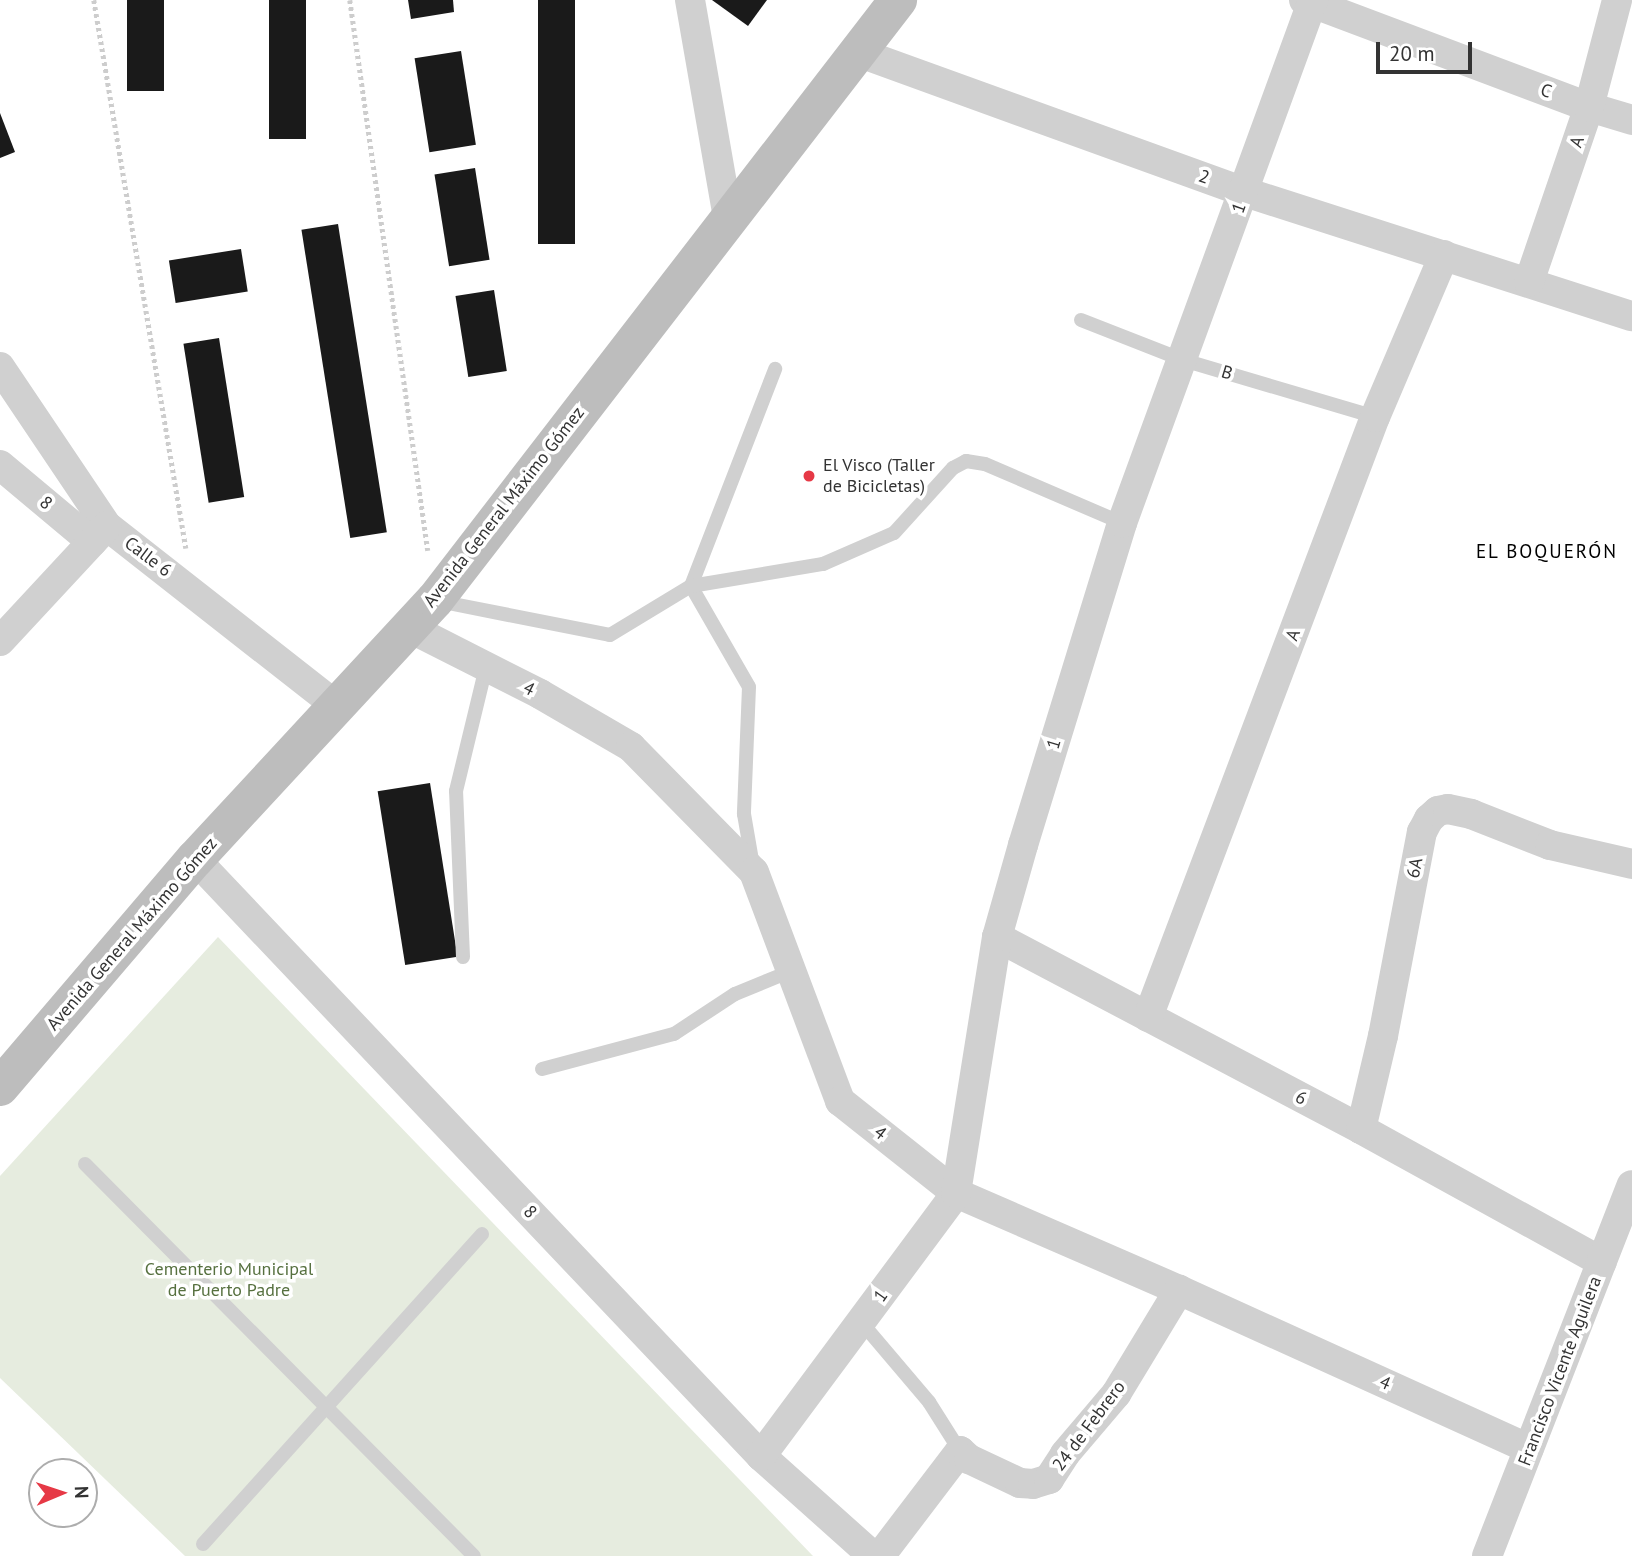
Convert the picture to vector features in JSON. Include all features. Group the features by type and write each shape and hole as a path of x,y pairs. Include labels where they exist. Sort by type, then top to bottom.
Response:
{"street":[{"path":"690,0 728,217"},
{"name":"Avenida General Máximo Gómez","path":"0,1087 195,859 435,600 728,217 860,53 898,0"},
{"name":"A","path":"1529,282 1589,107 1617,0"},
{"name":"C","path":"1309,1 1589,107 1632,120"},
{"name":"1","path":"761,1456 956,1193 997,937 1122,523 1245,192 1309,1"},
{"name":"2","path":"860,53 1245,192 1632,316"},
{"name":"A","path":"1148,1017 1375,417 1444,255"},
{"name":"Calle 6","path":"0,367 99,534 194,592 338,707"},
{"name":"8","path":"0,464 99,534"},
{"path":"0,641 99,534"},
{"name":"4","path":"408,627 631,747 754,872 840,1101 956,1193 1179,1290 1529,1449"},
{"name":"6A","path":"1361,1129 1383,1036 1422,832 1429,819 1438,811 1448,809 1471,814 1549,845 1632,864"},
{"name":"8","path":"195,859 761,1456 873,1556"},
{"name":"6","path":"997,937 1361,1129 1602,1262"},
{"name":"Francisco Vicente Aguilera","path":"1487,1556 1632,1185"},
{"name":"24 de Febrero","path":"961,1451 969,1459 1020,1483 1033,1484 1049,1479 1065,1454 1116,1394 1179,1290"},
{"path":"880,1556 961,1451"}],"lane":[{"name":"B","path":"1081,320 1183,360 1375,417"},
{"path":"691,586 775,369"},
{"path":"435,600 610,635 691,586 823,564 894,533 953,468 966,461 985,464 1122,523"},
{"path":"691,586 750,687 744,814 754,872"},
{"path":"463,957 456,791 486,667"},
{"path":"542,1069 674,1034 734,993 791,971"},
{"path":"85,1164 474,1556"},
{"path":"203,1544 482,1234"},
{"path":"862,1323 929,1402 961,1451"}],"path":[{"path":"94,0 194,592"},
{"path":"350,0 435,600"}],"green space":[{"name":"Cementerio Municipal de Puerto Padre","path":"218,937 813,1556 185,1556 98,1472 98,1458 83,1458 0,1378 0,1176"}],"building":[{"path":"127,0 164,0 164,91 127,91"},
{"path":"269,0 306,0 306,139 269,139"},
{"path":"408,0 453,0 454,12 411,19"},
{"path":"538,0 575,0 575,244 538,244"},
{"path":"712,0 767,0 748,26"},
{"path":"461,51 476,145 429,152 415,58"},
{"path":"0,113 15,152 0,158"},
{"path":"475,168 490,260 449,266 435,174"},
{"path":"338,224 387,532 350,538 301,230"},
{"path":"241,249 248,291 176,303 169,260"},
{"path":"494,290 507,371 468,377 455,296"},
{"path":"219,338 244,497 209,503 183,344"},
{"path":"430,783 458,957 405,965 378,791"}],"place":[{"name":"El Visco (Taller de Bicicletas)","path":"809,476"}],"district":[{"name":"EL BOQUERÓN","path":"1547,552"}]}
